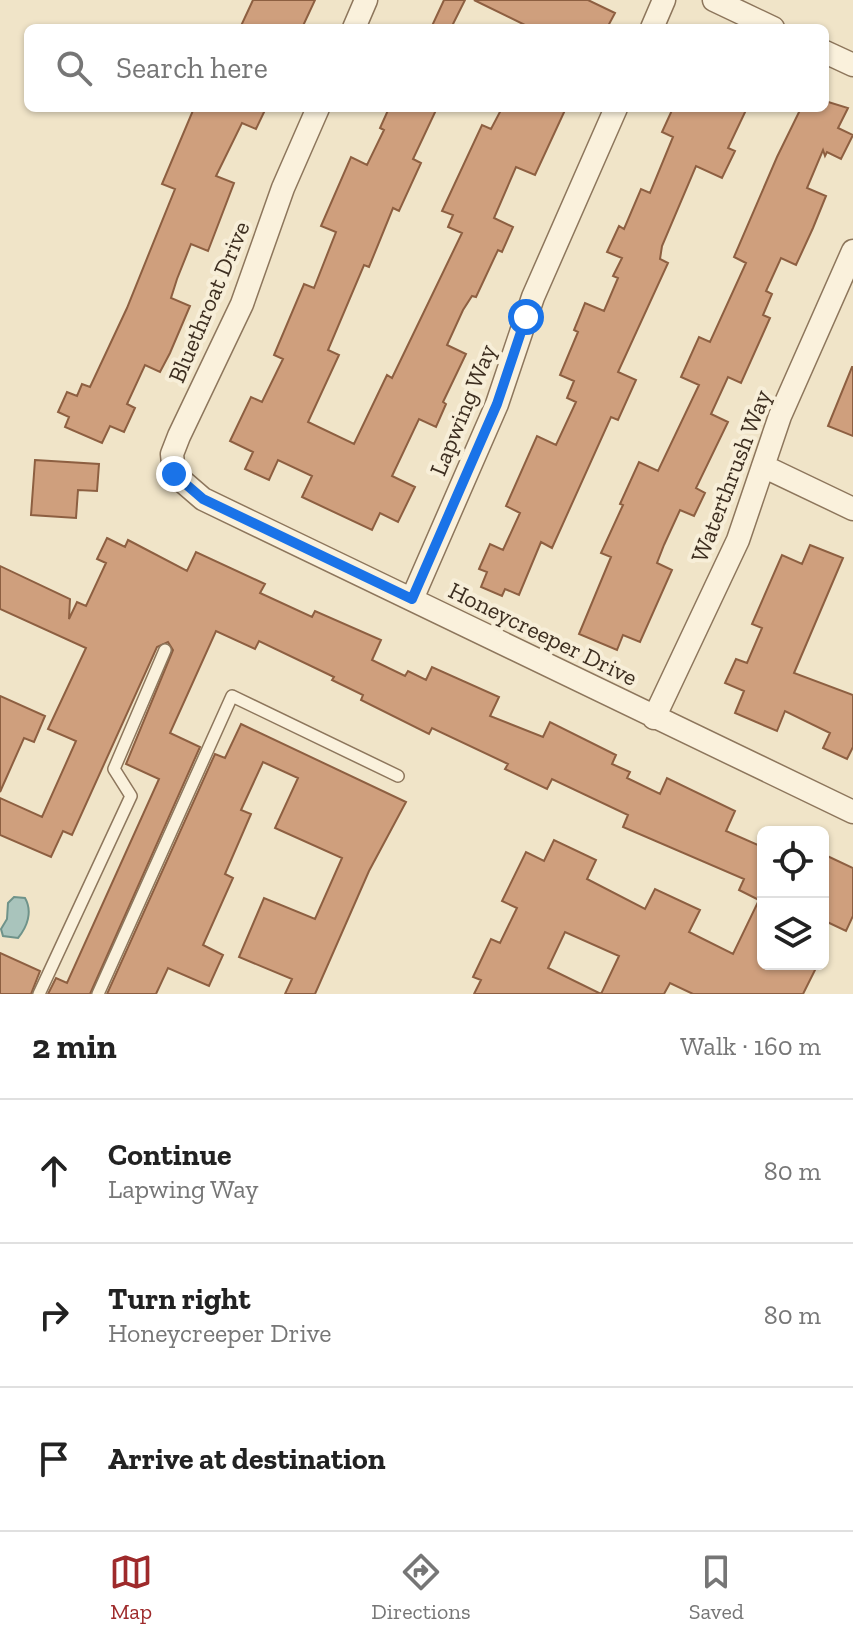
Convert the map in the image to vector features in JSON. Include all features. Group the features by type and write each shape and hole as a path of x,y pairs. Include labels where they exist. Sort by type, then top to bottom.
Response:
{"street":[{"path":"356,24 366,0"},
{"path":"654,24 664,0"},
{"path":"714,0 765,24"},
{"path":"829,54 853,65"},
{"name":"Bluethroat Drive","path":"174,474 172,454 179,436 242,304 283,188 316,112"},
{"name":"Lapwing Way","path":"412,599 497,404 542,276 614,112"},
{"name":"Waterthrush Way","path":"654,718 738,540 780,416 853,251"},
{"path":"763,466 853,509"},
{"name":"Honeycreeper Drive","path":"174,474 203,499 853,812"}],"lane":[{"path":"39,994 131,796 114,769 165,650"},
{"path":"98,994 232,696 398,776"}],"water":[{"path":"14,897 25,898 29,909 26,924 18,938 3,936 1,929 7,919 8,903"}],"building":[{"path":"253,0 315,0 304,24 242,24"},
{"path":"444,0 465,0 453,24 433,24"},
{"path":"474,0 588,0 615,13 609,24 523,24"},
{"path":"829,102 848,108 838,128 853,135 841,159 827,152 825,156 823,150 807,188 826,196 813,228 796,265 781,258 766,291 772,294 763,315 770,318 741,383 728,377 711,414 728,422 696,488 705,493 694,516 680,510 664,545 657,563 672,570 640,642 623,635 617,650 579,634 611,557 601,553 639,462 658,471 699,385 681,377 699,337 710,342 746,263 734,257 799,112 829,112"},
{"path":"192,112 264,112 256,129 242,123 216,176 234,183 208,251 191,244 177,279 171,298 190,306 170,353 160,372 145,365 127,404 135,408 124,432 110,426 102,443 65,427 69,417 58,412 67,392 77,396 82,384 90,387 127,308 175,189 162,184"},
{"path":"387,112 435,112 413,159 421,163 399,211 393,208 369,267 364,265 328,350 339,355 308,422 354,444 387,375 392,378 462,233 448,227 453,215 442,211 482,125 491,129 500,112 564,112 535,175 516,167 494,218 513,227 502,252 498,250 476,297 472,296 463,310 447,345 466,354 443,402 446,404 436,427 419,419 392,476 415,487 398,522 380,513 372,530 302,497 312,476 278,460 269,480 245,469 253,452 230,441 251,397 262,402 283,359 274,355 304,284 314,288 336,232 321,226 351,157 367,165 384,130 380,128"},
{"path":"671,112 745,112 728,148 735,151 722,178 696,166 662,246 660,259 668,263 618,372 636,380 618,420 611,417 552,548 541,542 519,595 505,589 502,596 481,587 487,572 479,569 490,544 503,550 520,513 506,506 537,436 556,445 576,402 567,398 574,381 560,375 578,332 574,330 585,303 604,311 618,278 613,276 622,258 607,252 619,226 624,229 641,189 650,193 673,137 662,132"},
{"path":"853,367 853,436 828,426"},
{"path":"35,460 99,464 97,491 78,490 76,518 31,515"},
{"path":"107,538 125,547 128,540 187,571 196,552 265,584 260,593 312,617 315,611 381,640 372,660 405,676 408,671 426,680 432,667 499,697 490,716 543,737 550,722 616,755 612,764 630,772 627,778 660,794 667,778 735,811 726,831 757,845 757,899 739,890 744,879 623,827 628,815 552,779 547,789 505,769 508,764 432,728 429,734 361,700 363,695 332,680 334,677 259,641 255,649 216,631 170,733 200,747 90,994 48,994 56,978 67,983 159,779 126,764 173,650 168,642 157,647 72,835 63,831 51,857 0,835 0,798 42,817 76,741 48,729 86,648 0,609 0,566 70,599 69,619 77,602 86,606 106,563 97,559"},
{"path":"810,545 843,558 794,673 853,695 853,747 847,759 823,748 830,733 785,711 777,731 735,713 744,691 725,683 736,659 747,663 762,628 752,624 782,555 802,564"},
{"path":"0,696 45,716 34,742 24,738 0,792"},
{"path":"241,724 406,802 369,871 315,994 285,994 292,979 239,957 264,898 315,919 342,858 275,828 298,778 263,762 241,810 251,814 225,874 233,878 203,945 223,955 209,986 168,968 156,994 107,994 215,754 225,758"},
{"path":"554,840 596,860 587,879 645,909 655,889 700,910 689,932 733,954 757,904 757,970 815,970 803,994 693,994 670,983 664,994 601,994 474,994 481,980 473,977 491,939 500,943 517,908 502,901 526,852 544,861","holes":["565,932 619,956 601,994 548,968"]},
{"path":"829,857 853,868 853,916 846,931 829,923"},
{"path":"0,953 40,971 31,994 0,994"}],"route":[{"path":"174,474 203,499 412,599 497,404 526,317"}]}
